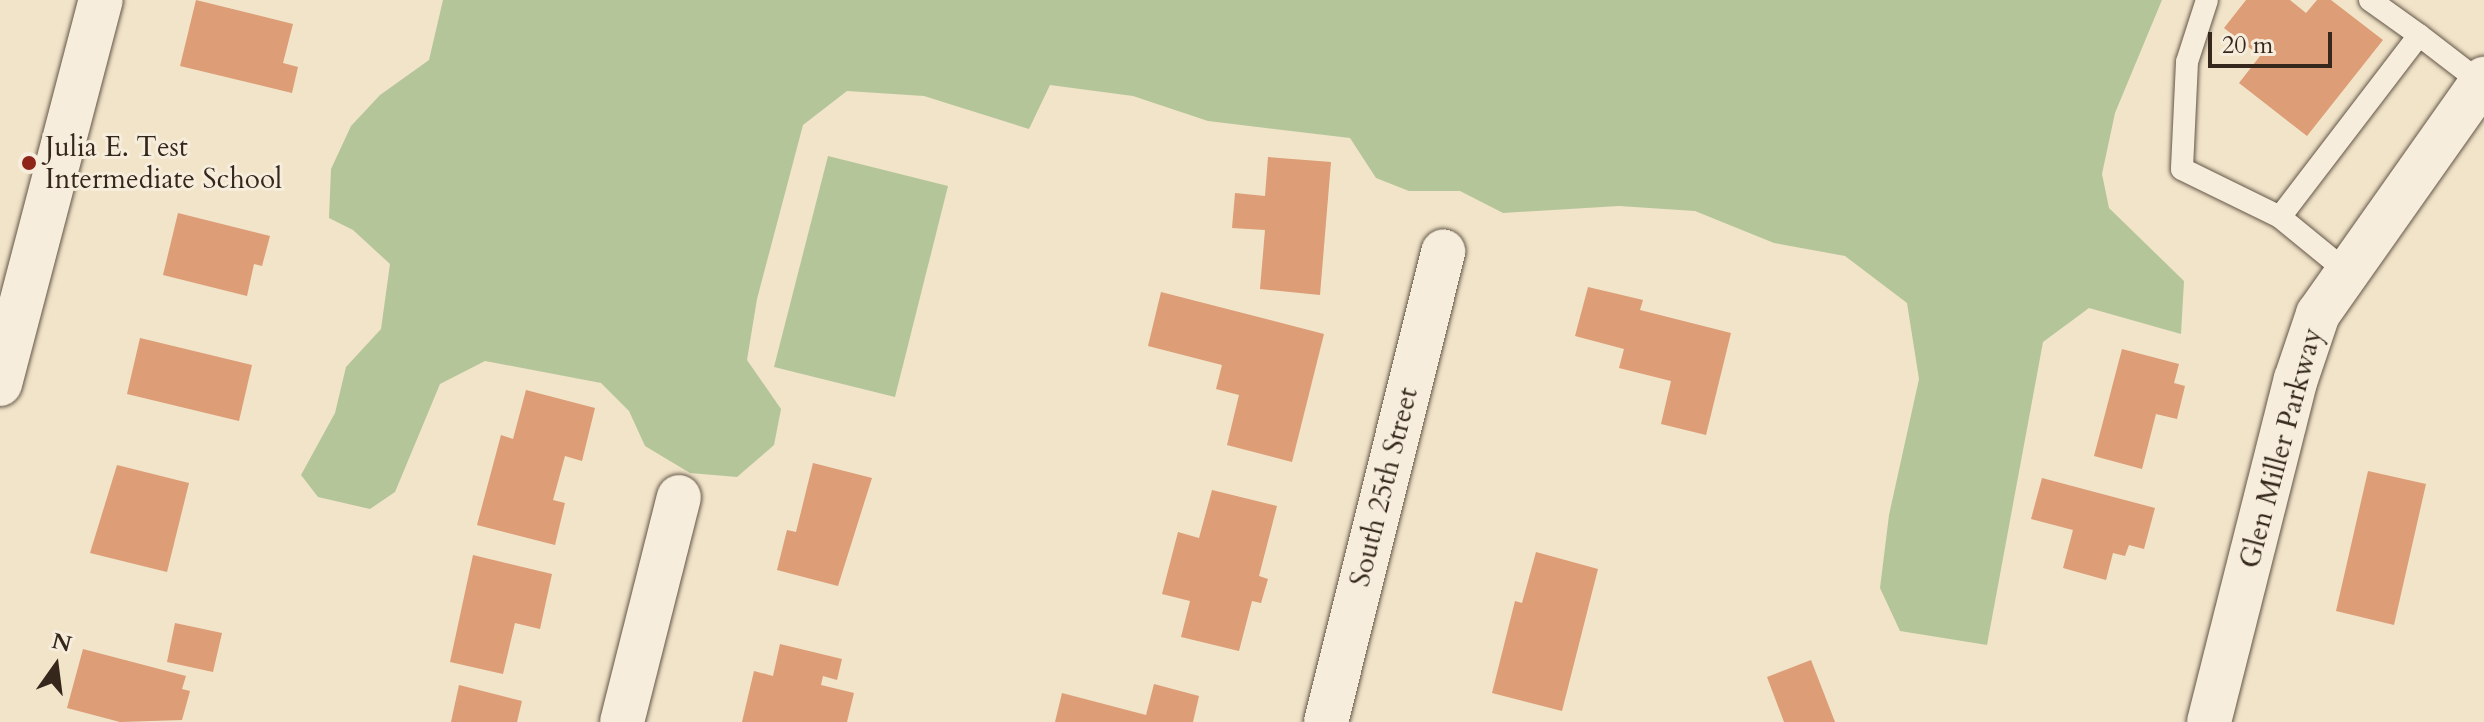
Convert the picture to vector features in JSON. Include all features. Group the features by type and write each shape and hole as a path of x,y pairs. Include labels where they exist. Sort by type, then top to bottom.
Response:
{"street":[{"path":"0,384 101,0"},
{"name":"Glen Miller Parkway","path":"2209,722 2296,379 2318,314 2483,82"},
{"name":"South 25th Street","path":"1326,722 1443,251"},
{"path":"622,722 679,497"}],"lane":[{"path":"2207,0 2187,62 2182,169 2280,217 2346,271"},
{"path":"2370,0 2483,82"},
{"path":"2280,217 2419,35"}],"green space":[{"path":"443,0 2162,0 2115,113 2102,174 2109,208 2184,281 2181,334 2089,308 2043,342 1987,645 1900,631 1880,588 1889,515 1919,379 1907,303 1845,256 1774,243 1695,211 1619,206 1503,213 1460,191 1409,191 1376,178 1350,138 1208,121 1133,96 1050,85 1029,129 924,96 847,91 803,125 757,299 747,360 781,409 774,445 737,477 690,473 645,446 629,411 601,383 485,361 440,384 395,492 370,509 318,497 301,475 335,413 346,367 381,329 390,264 353,230 329,218 331,169 351,126 380,95 429,60"},
{"path":"828,156 948,186 895,397 774,367"}],"building":[{"path":"196,0 293,24 283,63 298,67 292,93 180,66"},
{"path":"2246,0 2290,0 2306,13 2317,0 2331,0 2383,40 2307,136 2239,83 2260,56 2224,28"},
{"path":"1268,157 1331,162 1320,295 1260,289 1265,230 1232,228 1235,193 1265,196"},
{"path":"178,213 270,236 262,266 254,264 247,296 163,275"},
{"path":"1588,287 1643,300 1640,310 1731,333 1706,435 1661,424 1671,381 1619,368 1624,349 1575,336"},
{"path":"1161,292 1324,334 1292,462 1227,445 1239,395 1216,389 1222,365 1148,346"},
{"path":"140,338 252,365 239,421 127,394"},
{"path":"2122,349 2179,364 2174,383 2185,386 2177,419 2156,414 2142,469 2094,456"},
{"path":"526,390 595,408 582,461 565,456 553,500 565,503 555,545 477,525 501,435 513,439"},
{"path":"813,463 872,478 838,586 777,570 787,530 796,532"},
{"path":"117,465 189,483 167,572 90,553"},
{"path":"2368,471 2426,484 2394,625 2336,611"},
{"path":"2042,478 2155,508 2144,549 2129,545 2125,556 2113,553 2106,580 2063,568 2073,530 2031,519"},
{"path":"1212,490 1277,506 1259,576 1268,579 1261,603 1252,601 1239,651 1181,637 1190,601 1162,594 1178,532 1199,538"},
{"path":"1536,552 1598,569 1562,711 1492,693 1515,601 1522,603"},
{"path":"473,555 552,574 540,629 515,623 503,674 450,662"},
{"path":"175,623 222,633 213,672 167,662"},
{"path":"780,644 842,659 837,680 823,676 821,685 854,693 847,722 742,722 754,671 773,676"},
{"path":"83,649 186,676 182,689 190,691 182,720 120,722 67,708"},
{"path":"1811,660 1835,722 1784,722 1767,677"},
{"path":"1154,684 1199,696 1193,722 1055,722 1062,693 1146,715"},
{"path":"459,685 522,701 517,722 451,722"}],"place":[{"name":"Julia E. Test Intermediate School","path":"29,163"}]}
